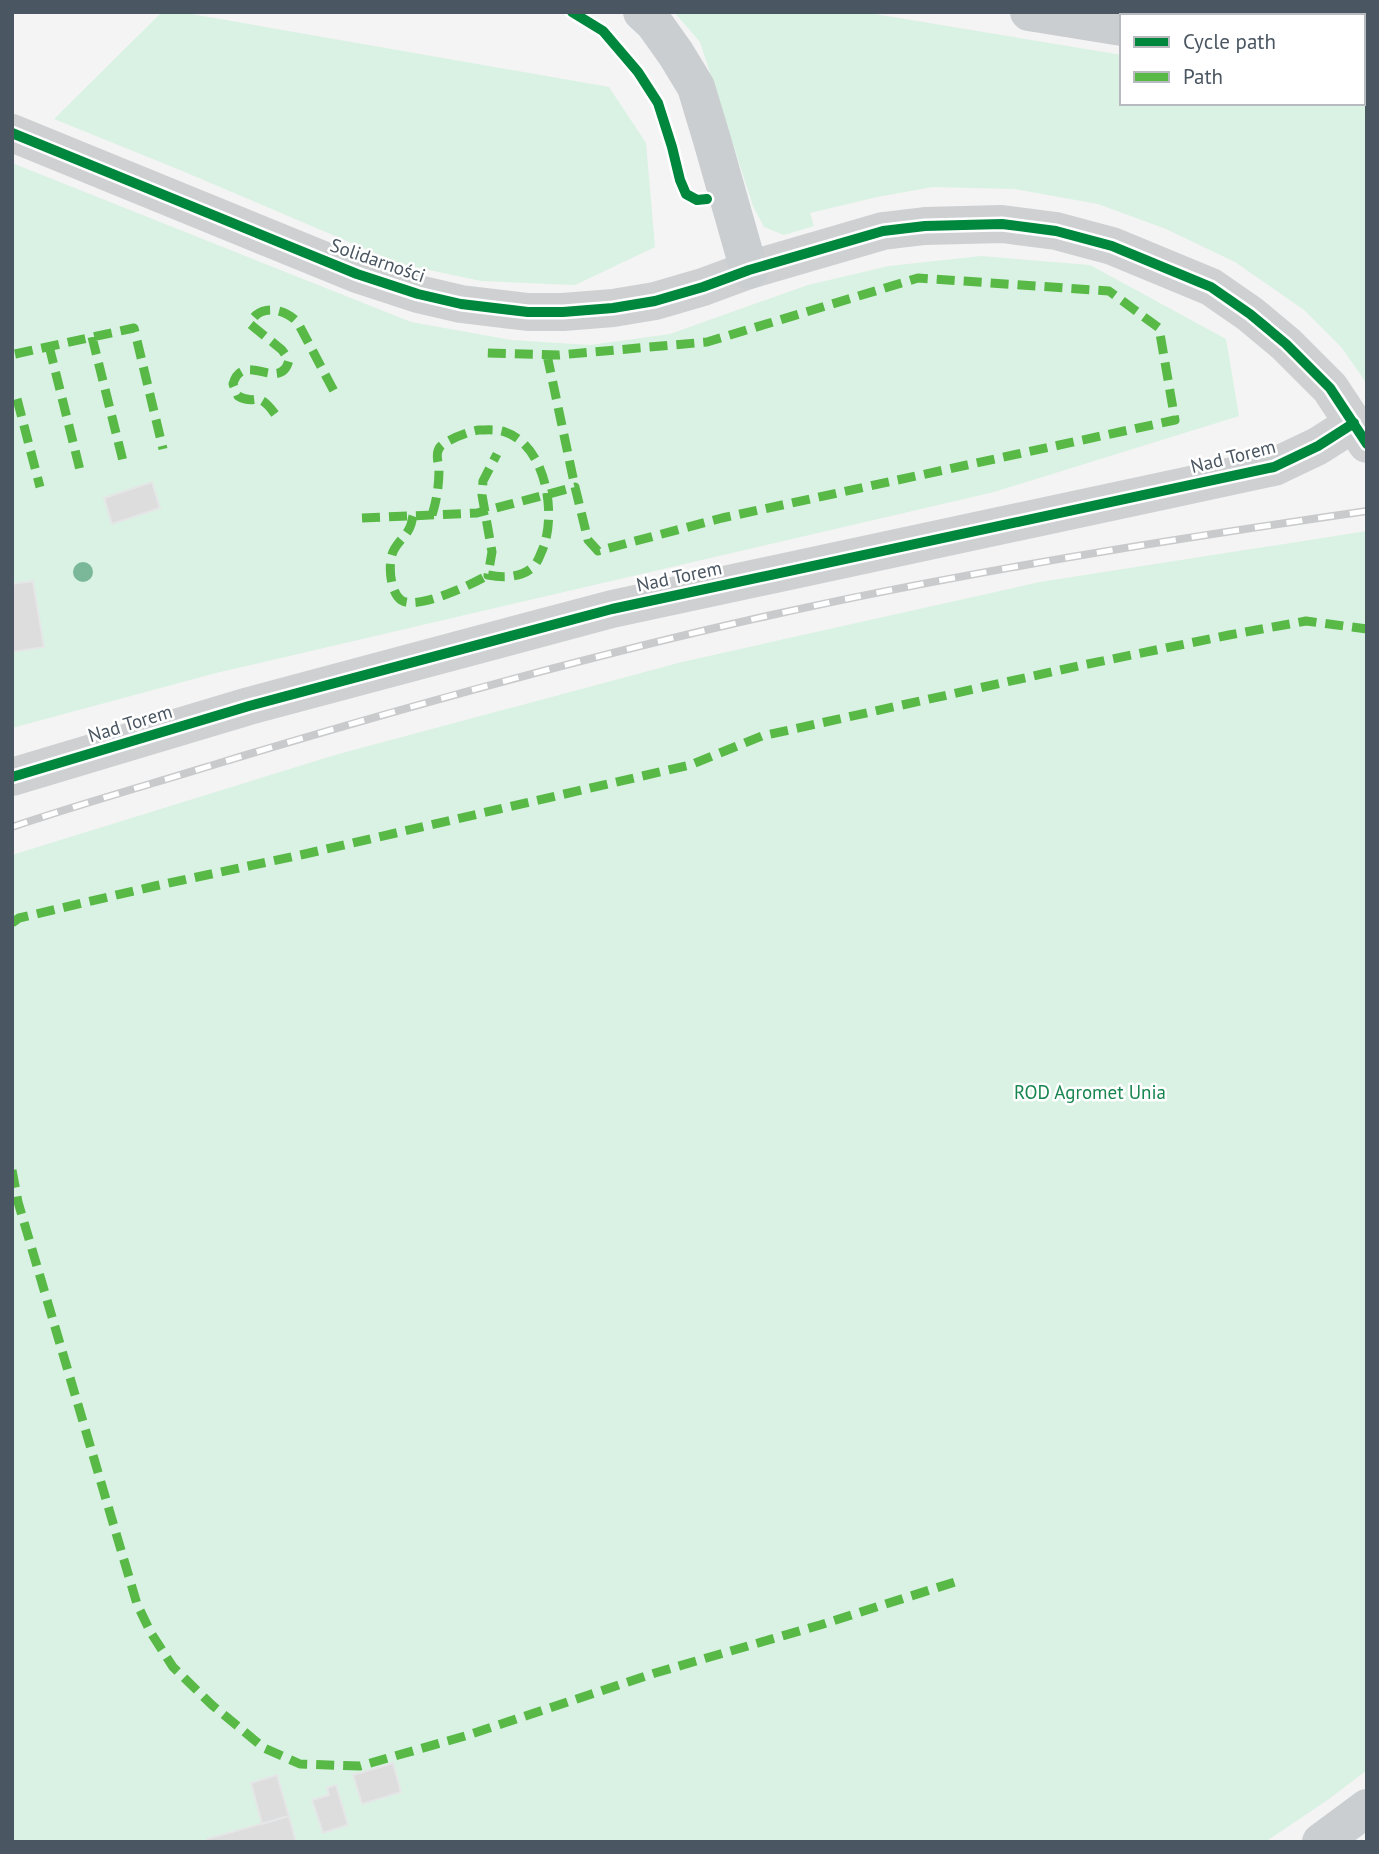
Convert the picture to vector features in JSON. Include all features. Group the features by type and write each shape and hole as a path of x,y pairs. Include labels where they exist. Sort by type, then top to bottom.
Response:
{"main road":[{"path":"642,12 654,23 676,54 695,87 749,271"},
{"path":"1029,12 1120,27"},
{"path":"1321,1842 1367,1808"}],"street":[{"name":"Solidarności","path":"12,133 357,274 418,294 461,304 528,312 563,313 613,308 667,298 883,231 925,226 1002,224 1056,231 1112,246 1211,287 1250,314 1286,344 1330,388 1360,433"},
{"name":"Nad Torem","path":"12,777 249,706 612,609 1274,467 1318,446 1360,433"}],"green space":[{"path":"162,12 180,12 609,87 646,143 655,247 575,285 481,281 401,264 54,119"},
{"path":"674,12 863,12 1120,55 1120,105 1365,105 1367,96 1367,384 1342,348 1304,310 1235,262 1166,229 1098,204 1015,189 933,187 810,213 814,226 784,235 764,227 753,206 700,42"},
{"path":"12,163 411,322 512,340 590,345 670,334 808,285 889,266 981,256 1090,265 1226,339 1239,416 994,492 216,673 12,728"},
{"name":"ROD Agromet Unia","path":"1367,531 1367,1770 1265,1842 12,1842 12,855 335,755 682,662 1040,582"}],"building":[{"path":"152,482 160,508 112,524 104,498"},
{"path":"33,581 44,647 12,652 12,584"},
{"path":"393,1763 401,1792 362,1804 353,1775"},
{"path":"277,1775 289,1816 262,1824 251,1783"},
{"path":"336,1785 348,1825 323,1833 312,1800 329,1795 327,1788"},
{"path":"289,1816 296,1842 207,1842 207,1839"}],"railway":[{"path":"12,827 360,721 563,666 767,616 991,571 1367,511"}],"marked path":[{"path":"362,518 477,513 575,487 588,540 598,551 722,518 1175,420 1159,328 1109,291 918,278 707,342 559,355 487,353"},
{"path":"275,414 260,400 238,396 233,384 238,374 245,370 278,373 285,369 289,360 282,350 250,324 254,317 266,310 280,311 298,323 336,395"},
{"path":"15,354 134,328 163,449"},
{"path":"92,337 123,461"},
{"path":"49,346 81,474"},
{"path":"547,355 575,487"},
{"path":"17,399 40,487"},
{"path":"432,515 438,486 438,449 453,439 475,431 505,432 519,440 531,452 545,485 548,503 546,538 539,559 533,567 511,576 488,575 492,552 482,495 483,481 497,454"},
{"path":"413,516 410,527 394,549 391,559 393,587 401,600 419,602 431,599 458,590 488,575"},
{"path":"12,923 19,918 155,886 690,765 762,736 1083,665 1306,621 1367,629"},
{"path":"12,1170 18,1202 137,1604 151,1633 173,1667 212,1705 264,1748 300,1764 360,1766 465,1736 655,1673 958,1581"}],"cycle path":[{"path":"572,12 603,31 638,72 658,103 686,194 697,200 707,199"},
{"path":"12,133 357,274 418,294 461,304 528,312 613,308 655,301 883,231 925,226 1002,224 1056,231 1112,246 1211,287 1250,314 1286,344 1330,388 1367,444"},
{"path":"12,777 249,706 612,609 1274,467 1318,446 1354,423"}]}
